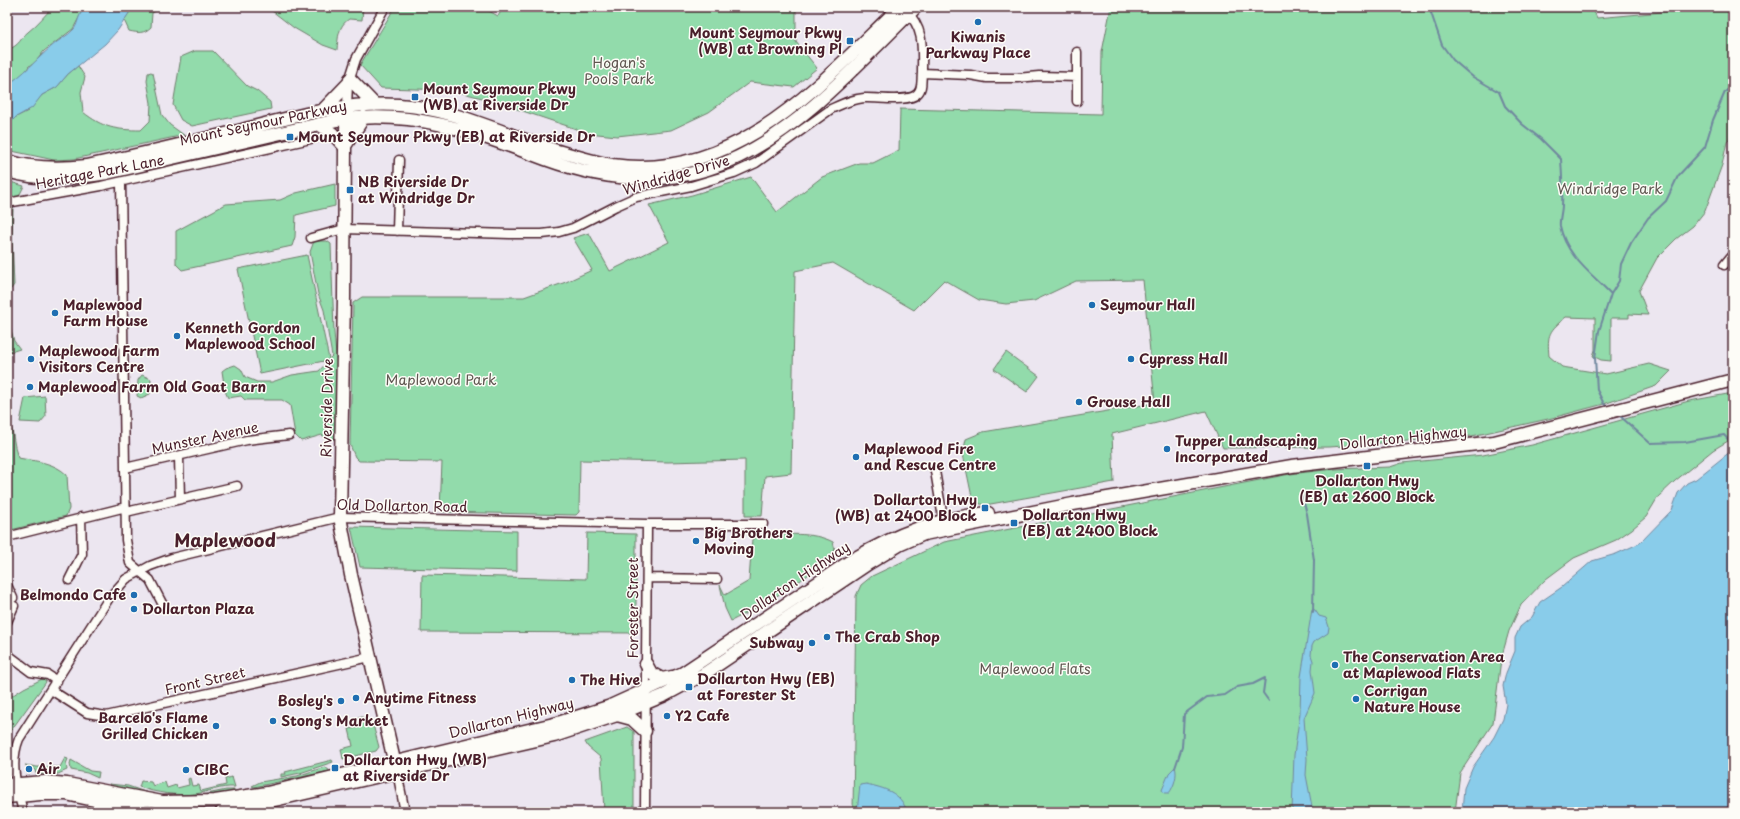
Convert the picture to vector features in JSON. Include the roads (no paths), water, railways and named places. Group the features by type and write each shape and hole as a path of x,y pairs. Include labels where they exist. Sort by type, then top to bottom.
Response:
{"main road":[{"name":"Mount Seymour Parkway","path":"7,171 38,178 90,176 319,124 347,113 375,105 411,106 458,116 558,151 614,165 661,165 691,160 707,156 735,145 765,127 798,103 907,9"},
{"name":"Mount Seymour Parkway","path":"7,161 38,167 69,168 87,166 324,109 364,117 411,119 462,129 567,166 599,175 618,178 657,179 692,174 733,160 764,143 794,122 823,98 907,9"},
{"path":"324,109 349,82 375,105"},
{"name":"Riverside Drive","path":"347,113 345,147 340,517 351,575 395,767"},
{"path":"319,124 333,134 345,147 364,117"},
{"name":"Dollarton Highway","path":"12,784 45,782 68,784 162,802 214,801 267,793 554,736 617,715 665,695 704,674 869,563 899,545 944,525 972,515 1072,504 1292,466 1494,442 1733,380"},
{"name":"Dollarton Highway","path":"222,812 558,723 608,707 677,676 745,633 852,560 880,544 917,528 944,525"},
{"path":"646,664 650,673 662,679 677,676"},
{"path":"617,715 632,719 645,730"},
{"path":"7,797 66,794 149,812"}],"street":[{"name":"Riverside Drive","path":"347,113 349,82 363,45 385,7"},
{"name":"Windridge Drive","path":"311,238 344,229 516,234 542,234 559,232 573,228 636,197 691,186 734,173 756,163 831,109 843,103 866,98 904,98 917,94 921,88 922,41 920,29 907,9"},
{"path":"1076,101 1077,52"},
{"path":"922,73 970,75 987,78 1039,76 1077,77"},
{"name":"Heritage Park Lane","path":"7,203 121,182 315,138"},
{"path":"397,231 399,160"},
{"path":"121,182 127,555 130,563 150,580 163,605"},
{"path":"1724,265 1733,254"},
{"name":"Munster Avenue","path":"125,468 179,457 247,440 290,435"},
{"path":"179,457 180,499"},
{"path":"935,471 944,525"},
{"path":"7,537 81,517 126,510 237,486"},
{"path":"69,580 82,554 81,517"},
{"name":"Old Dollarton Road","path":"24,812 19,796 12,784 14,751 19,739 110,598 126,579 172,558 340,517 647,524 763,524"},
{"name":"Forester Street","path":"645,812 647,524"},
{"path":"647,578 717,579"},
{"path":"7,585 14,602 7,622"},
{"path":"7,654 31,672 48,675 57,682"},
{"name":"Front Street","path":"51,690 87,713 106,716 370,657"},
{"name":"Riverside Drive","path":"395,767 405,812"}],"water":[{"path":"86,7 133,7 118,30 105,44 68,74 57,87 42,95 32,108 16,117 7,126 7,85 24,72 54,44 72,31 76,26 81,13"},
{"path":"1731,451 1733,451 1733,812 1462,812 1464,788 1473,767 1494,737 1503,719 1506,704 1503,686 1506,673 1515,651 1515,638 1520,627 1532,617 1540,602 1562,587 1592,561 1616,554 1640,543 1672,510 1678,493 1687,483 1696,479"},
{"path":"1312,609 1315,610 1319,616 1326,618 1329,627 1328,633 1314,642 1312,646 1311,655 1313,661 1312,670 1315,693 1304,718 1307,759 1306,775 1313,812 1292,812 1294,755 1300,713 1301,677"},
{"path":"1175,767 1175,780 1169,793 1164,793 1162,790 1169,773"},
{"path":"866,784 885,789 896,795 901,800 907,812 857,812 860,785"}],"waterway":[{"path":"1429,7 1442,45 1453,60 1473,77 1499,92 1505,106 1522,124 1541,139 1561,159 1562,208 1560,226 1563,237 1581,264 1611,294"},
{"path":"1608,407 1604,404 1597,390 1595,358 1599,331 1611,294 1619,281 1621,264 1631,243 1648,218 1666,201 1678,176 1705,147 1713,120 1725,92 1733,85"},
{"path":"1620,416 1650,443 1685,442 1724,435 1733,445"},
{"path":"1301,492 1307,514 1314,560 1313,612"},
{"path":"1175,768 1182,747 1184,714 1207,697 1225,695 1237,687 1253,684 1265,678 1263,693 1268,700"}],"place":[{"name":"Kiwanis Parkway Place","path":"978,22"},
{"name":"Mount Seymour Pkwy (WB) at Browning Pl","path":"850,41"},
{"name":"Mount Seymour Pkwy (WB) at Riverside Dr","path":"415,97"},
{"name":"Mount Seymour Pkwy (EB) at Riverside Dr","path":"290,137"},
{"name":"NB Riverside Dr at Windridge Dr","path":"350,190"},
{"name":"Seymour Hall","path":"1092,305"},
{"name":"Maplewood Farm House","path":"55,313"},
{"name":"Kenneth Gordon Maplewood School","path":"177,336"},
{"name":"Maplewood Farm Visitors Centre","path":"31,359"},
{"name":"Cypress Hall","path":"1131,359"},
{"name":"Maplewood Farm Old Goat Barn","path":"30,387"},
{"name":"Grouse Hall","path":"1079,402"},
{"name":"Tupper Landscaping Incorporated","path":"1167,449"},
{"name":"Maplewood Fire and Rescue Centre","path":"856,457"},
{"name":"Dollarton Hwy (EB) at 2600 Block","path":"1367,466"},
{"name":"Dollarton Hwy (WB) at 2400 Block","path":"985,508"},
{"name":"Dollarton Hwy (EB) at 2400 Block","path":"1014,523"},
{"name":"Big Brothers Moving","path":"696,541"},
{"name":"Belmondo Cafe","path":"134,595"},
{"name":"Dollarton Plaza","path":"134,609"},
{"name":"The Crab Shop","path":"827,637"},
{"name":"Subway","path":"812,643"},
{"name":"The Conservation Area at Maplewood Flats","path":"1335,665"},
{"name":"The Hive","path":"572,680"},
{"name":"Dollarton Hwy (EB) at Forester St","path":"689,687"},
{"name":"Anytime Fitness","path":"356,698"},
{"name":"Corrigan Nature House","path":"1356,699"},
{"name":"Bosley's","path":"341,701"},
{"name":"Y2 Cafe","path":"667,716"},
{"name":"Stong's Market","path":"273,721"},
{"name":"Barcelo's Flame Grilled Chicken","path":"216,726"},
{"name":"Dollarton Hwy (WB) at Riverside Dr","path":"335,768"},
{"name":"Air","path":"29,769"},
{"name":"CIBC","path":"186,770"}],"district":[{"name":"Maplewood","path":"225,541"}],"park label":[{"name":"Hogan's Pools Park","path":"619,72"},
{"name":"Windridge Park","path":"1610,189"},
{"name":"Maplewood Park","path":"441,380"},
{"name":"Maplewood Flats","path":"1035,669"}]}
